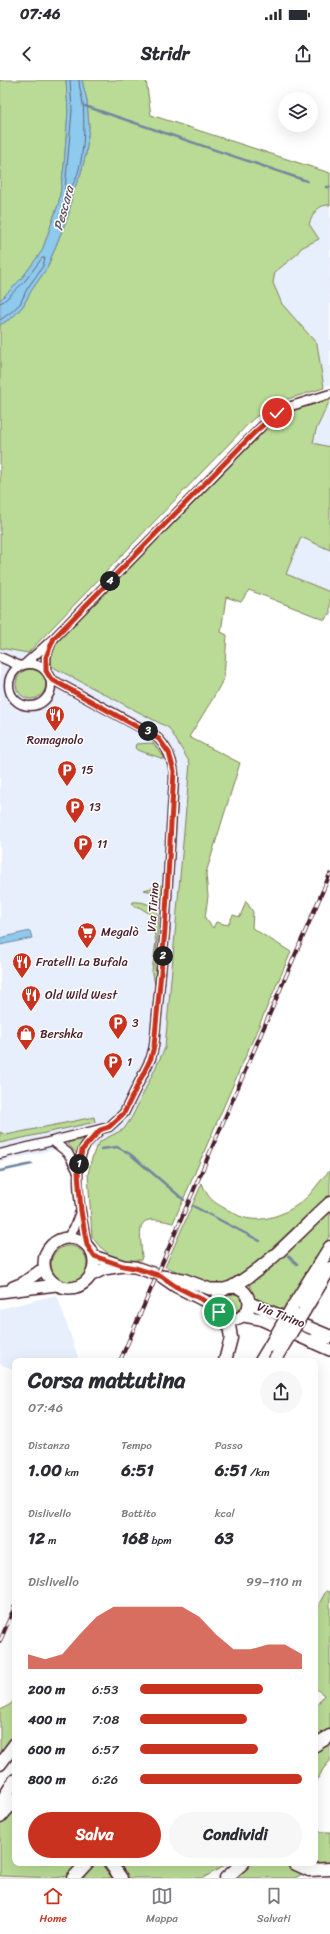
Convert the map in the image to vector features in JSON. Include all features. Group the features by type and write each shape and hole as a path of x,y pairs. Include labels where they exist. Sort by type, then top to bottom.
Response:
{"highway":[{"path":"229,1288 246,1280 330,1203"},
{"path":"275,1358 330,1247"},
{"path":"263,1358 270,1346 330,1268"},
{"path":"227,1358 231,1338 228,1319"},
{"path":"311,1341 320,1340 330,1336"},
{"path":"318,1743 330,1736"},
{"path":"0,1764 12,1748"},
{"path":"0,1804 12,1785"},
{"path":"0,1817 12,1803"},
{"path":"73,1878 84,1866"},
{"path":"112,1866 121,1878"},
{"path":"226,1878 240,1866"},
{"path":"300,1866 309,1870 330,1869"},
{"path":"326,1878 330,1877"}],"main road":[{"path":"67,1238 74,1239 87,1245 94,1256 94,1269 92,1275 86,1282 73,1288 66,1288 56,1285 50,1280 44,1268 46,1256 52,1245 59,1240 67,1238"},
{"path":"94,1256 123,1266 161,1276 183,1279 210,1289 229,1288 238,1288 246,1293 250,1303 244,1316 234,1320 228,1319 219,1312 217,1307 218,1297 229,1288"},
{"path":"92,1275 104,1269 123,1266"},
{"path":"0,1292 23,1283 44,1268"},
{"path":"161,1276 175,1286 217,1307"},
{"path":"0,1292 56,1285"},
{"name":"Via Tirino","path":"250,1303 330,1336"},
{"name":"Via Tirino","path":"244,1316 260,1320 330,1350"}],"street":[{"path":"0,657 22,665 36,665 46,671 51,679 50,693 45,700 37,705 22,705 13,699 9,687 11,675 22,665 54,638 261,427 288,407 330,394"},
{"path":"46,671 47,651 54,638"},
{"name":"Via Tirino","path":"0,1154 54,1142 109,1127 124,1113 151,1058 152,1052 165,930 174,771 169,753 159,739 154,735 51,679"},
{"path":"87,1245 81,1211 78,1172 82,1150 100,1130"},
{"path":"54,1142 68,1153 78,1172"},
{"path":"67,1238 74,1228 81,1211"}],"shaded area":[{"path":"326,205 330,205 330,385 324,386 317,344 282,304 273,283 275,272 301,249 319,239 309,224 315,211"},
{"path":"330,402 330,447 313,443 316,430"},
{"path":"301,537 330,550 330,592 286,574"},
{"name":"Megalò","path":"0,648 25,651 169,728 190,763 165,1048 125,1147 58,1149 0,1162"},
{"path":"57,1295 78,1358 12,1358 12,1369 0,1364 0,1309"}],"green space":[{"path":"0,80 66,80 68,111 64,166 59,202 42,251 22,278 0,300"},
{"path":"82,80 146,80 151,115 330,173 330,205 322,206 316,210 309,224 319,239 301,248 296,255 275,272 273,283 282,304 317,344 324,388 275,403 253,419 28,653 0,648 0,325 13,317 23,306 31,291 47,268 69,213 72,193 80,176 86,154 89,127 87,101"},
{"path":"330,400 316,430 313,443 330,447 330,550 301,537 286,574 330,592 330,615 328,614 325,620 249,590 241,602 226,597 221,632 227,635 224,678 189,737 240,763 206,873 208,896 205,918 213,928 216,922 228,925 233,915 240,917 246,901 253,912 252,928 291,952 173,1223 160,1220 146,1221 142,1225 141,1230 141,1260 124,1261 113,1257 100,1247 92,1237 88,1174 96,1147 101,1141 124,1129 132,1117 165,1048 190,763 169,728 51,666 52,653 58,642 266,428 298,408"},
{"path":"31,669 42,673 46,684 42,695 31,699 20,695 16,684 20,673"},
{"path":"153,743 167,761 135,748 136,744"},
{"path":"166,884 164,900 153,892 144,890"},
{"path":"132,902 145,903 154,909 159,917 155,984 152,971 156,941 150,914 139,907 134,907"},
{"path":"94,1117 95,1122 0,1143 0,1132 6,1135"},
{"path":"85,1139 78,1155 67,1143"},
{"path":"330,1170 330,1199 277,1248 245,1273 231,1281 221,1284 200,1280 165,1267 202,1183 206,1193 218,1205 240,1216 251,1219 260,1219 279,1215 296,1206 310,1194"},
{"path":"330,1209 330,1235 285,1314 256,1302 249,1283"},
{"path":"73,1246 82,1251 86,1257 86,1271 82,1277 73,1282 65,1282 56,1277 52,1271 51,1260 56,1251 62,1247"},
{"path":"232,1293 236,1294 242,1300 242,1308 236,1314 232,1315 228,1314 222,1308 221,1304 222,1300 228,1294"},
{"path":"326,1591 330,1592 330,1731 318,1736 318,1704 324,1695 318,1690 318,1606"},
{"path":"12,1702 12,1738 0,1754 0,1710"},
{"path":"330,1742 330,1761 323,1769 318,1779 318,1750"},
{"path":"12,1806 12,1866 77,1866 67,1876 56,1878 0,1876 0,1820"},
{"path":"318,1832 330,1832 330,1866 318,1865"},
{"path":"88,1866 109,1866 117,1878 78,1878"},
{"path":"118,1866 224,1866 203,1878 128,1878"},
{"path":"243,1866 291,1866 304,1873 295,1878 231,1878"}],"water":[{"name":"Pescara","path":"66,80 82,80 87,101 89,127 86,154 80,176 72,193 69,213 47,268 31,291 23,306 13,317 0,325 0,300 22,278 42,251 59,202 64,166 68,111"},
{"path":"30,931 32,938 0,945 0,938"}],"waterway":[{"path":"85,106 307,181"},
{"path":"101,1149 117,1147 130,1154 184,1200"},
{"path":"0,1171 32,1164"},
{"path":"193,1206 260,1241"},
{"path":"288,1256 297,1264"}],"railway":[{"path":"121,1358 330,874"},
{"path":"0,1641 12,1613"}],"place":[{"name":"Romagnolo","path":"55,732"},
{"name":"15","path":"67,787"},
{"name":"13","path":"75,824"},
{"name":"11","path":"83,861"},
{"name":"Megalò","path":"87,949"},
{"name":"Fratelli La Bufala","path":"22,979"},
{"name":"Old Wild West","path":"31,1012"},
{"name":"3","path":"118,1040"},
{"name":"Bershka","path":"26,1051"},
{"name":"1","path":"113,1079"}],"route":[{"path":"219,1312 217,1307 212,1306 199,1297 175,1286 161,1276 150,1271 123,1266 94,1256 87,1245 81,1211 78,1172 82,1150 100,1130 109,1127 124,1113 151,1058 154,1046 165,930 174,771 169,753 159,739 51,679 46,671 46,657 47,651 54,638 255,432 277,413"}]}
